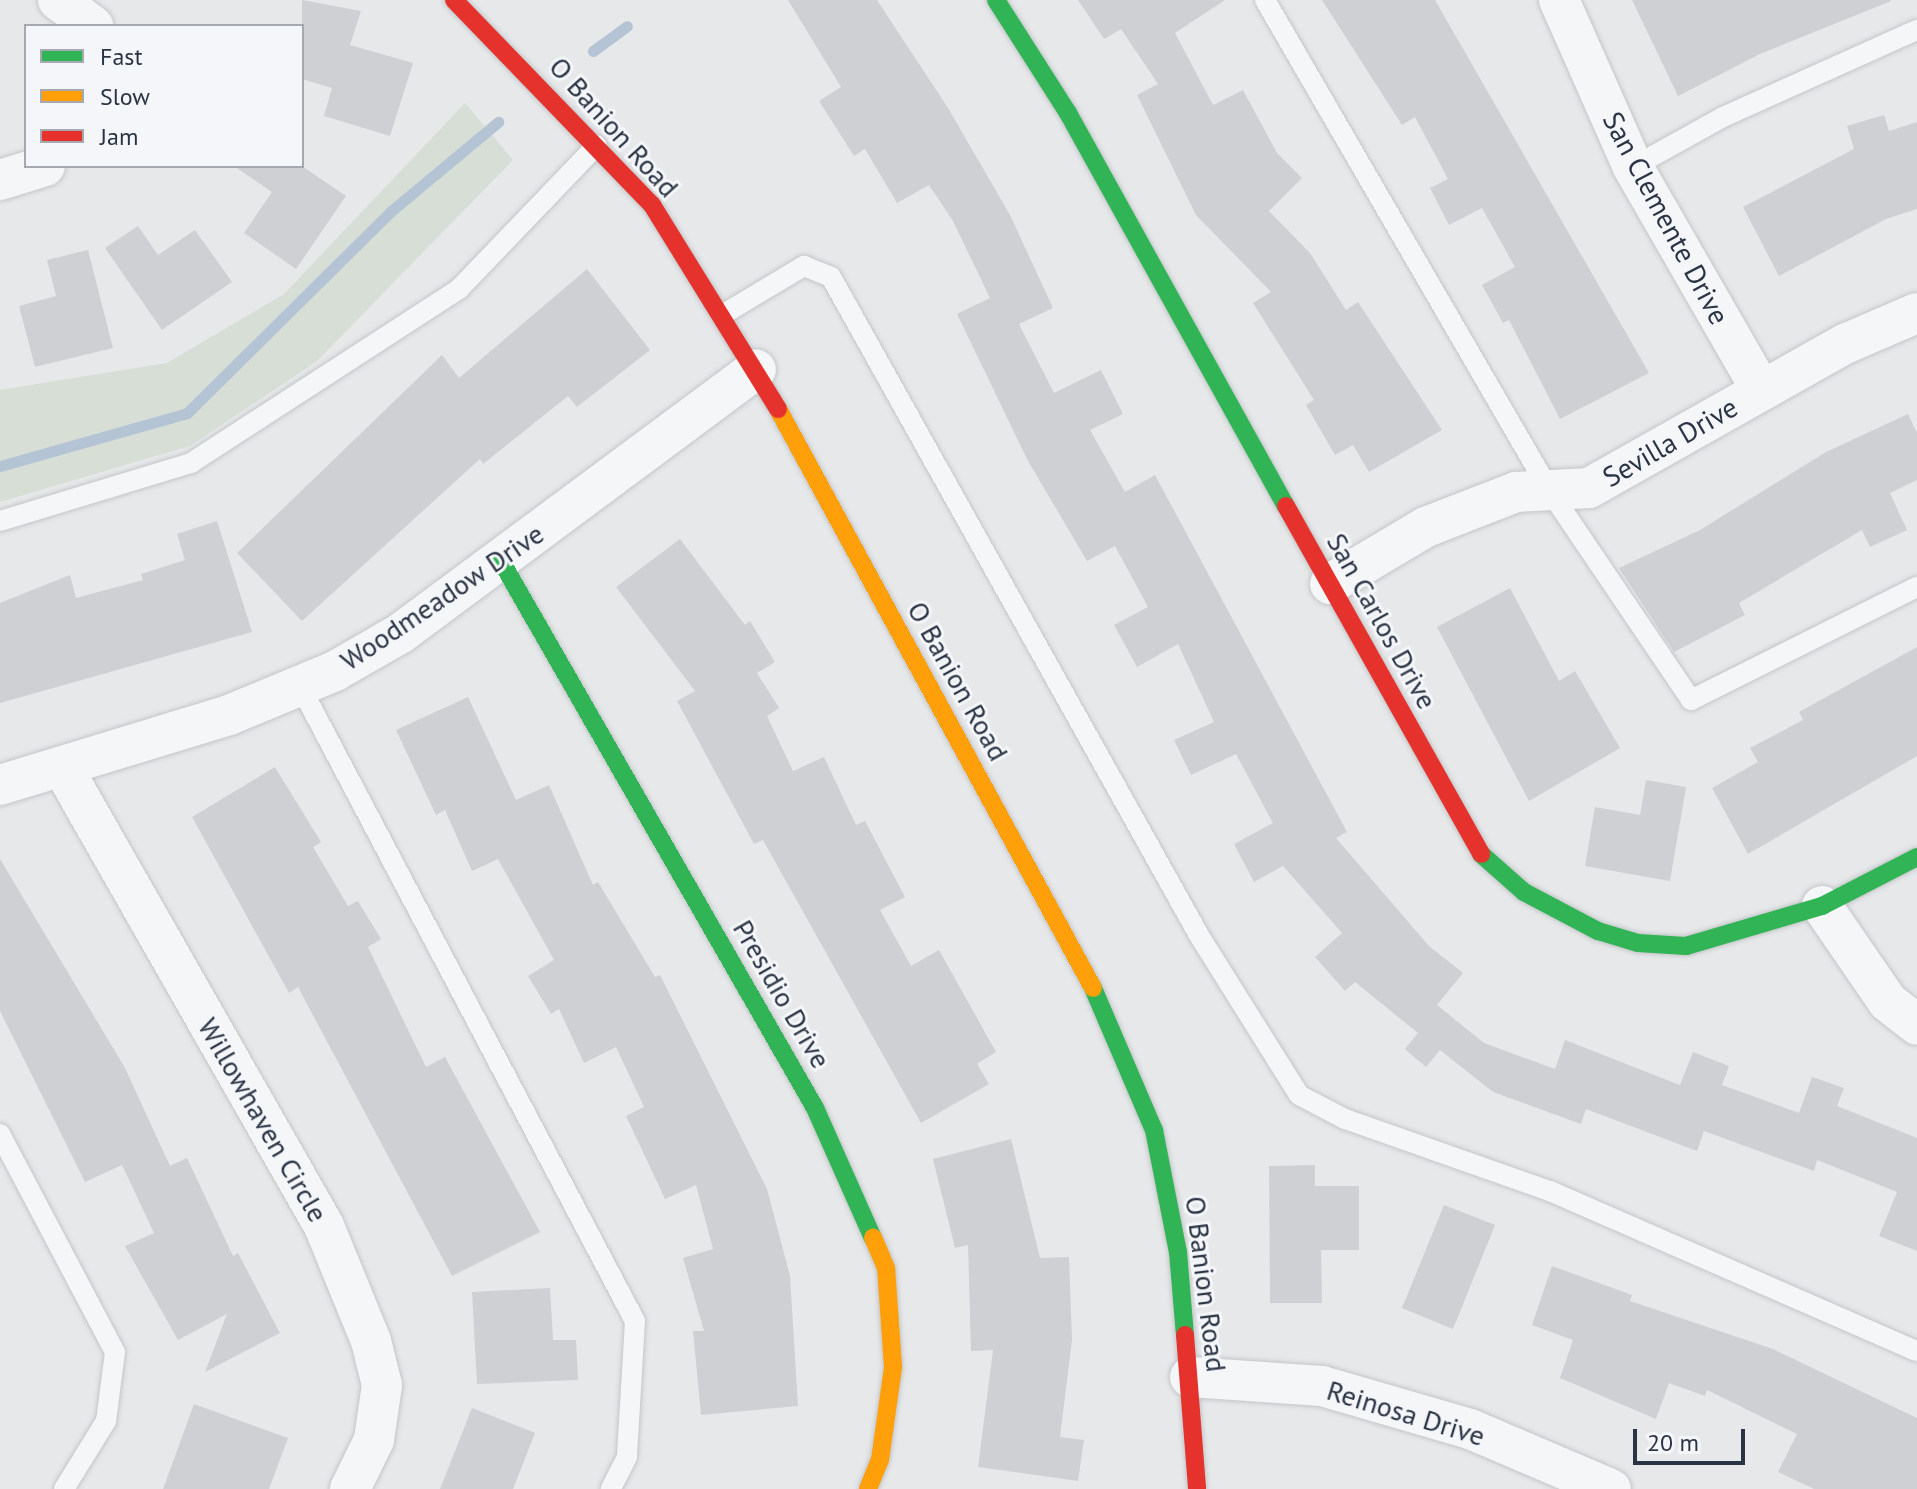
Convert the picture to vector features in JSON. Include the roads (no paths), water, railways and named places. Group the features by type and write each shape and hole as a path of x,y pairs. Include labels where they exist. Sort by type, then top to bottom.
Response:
{"street":[{"path":"58,0 90,24"},
{"name":"O Banion Road","path":"454,0 652,205 756,369 1100,1001 1154,1130 1178,1252 1197,1489"},
{"name":"San Carlos Drive","path":"996,0 1068,113 1477,851 1524,892 1598,931 1638,943 1686,946 1822,906 1917,857"},
{"name":"San Clemente Drive","path":"1559,0 1633,167 1761,390"},
{"path":"0,180 39,168"},
{"name":"Sevilla Drive","path":"1330,584 1426,527 1516,492 1551,493 1589,488 1761,390 1917,313"},
{"name":"Woodmeadow Drive","path":"0,785 64,770 300,686 401,633 756,369"},
{"name":"Presidio Drive","path":"501,561 815,1108 886,1268 893,1367 880,1460 868,1489"},
{"name":"Willowhaven Circle","path":"64,770 324,1226 371,1341 382,1385 376,1427 350,1489"},
{"path":"1822,906 1888,1002 1917,1025"},
{"name":"Reinosa Drive","path":"1190,1377 1322,1386 1470,1429 1611,1489"}],"lane":[{"path":"1265,0 1551,493 1691,700 1917,587"},
{"path":"1633,167 1723,117 1917,30"},
{"path":"0,521 191,463 459,289 597,145"},
{"path":"722,315 804,266 831,277 1200,937 1299,1095 1345,1119 1550,1191 1917,1351"},
{"path":"300,686 635,1321 627,1457 611,1489"},
{"path":"0,1134 115,1352 106,1421 64,1489"}],"waterway":[{"path":"593,51 627,26"},
{"path":"0,466 187,413 390,212 498,122"}]}
